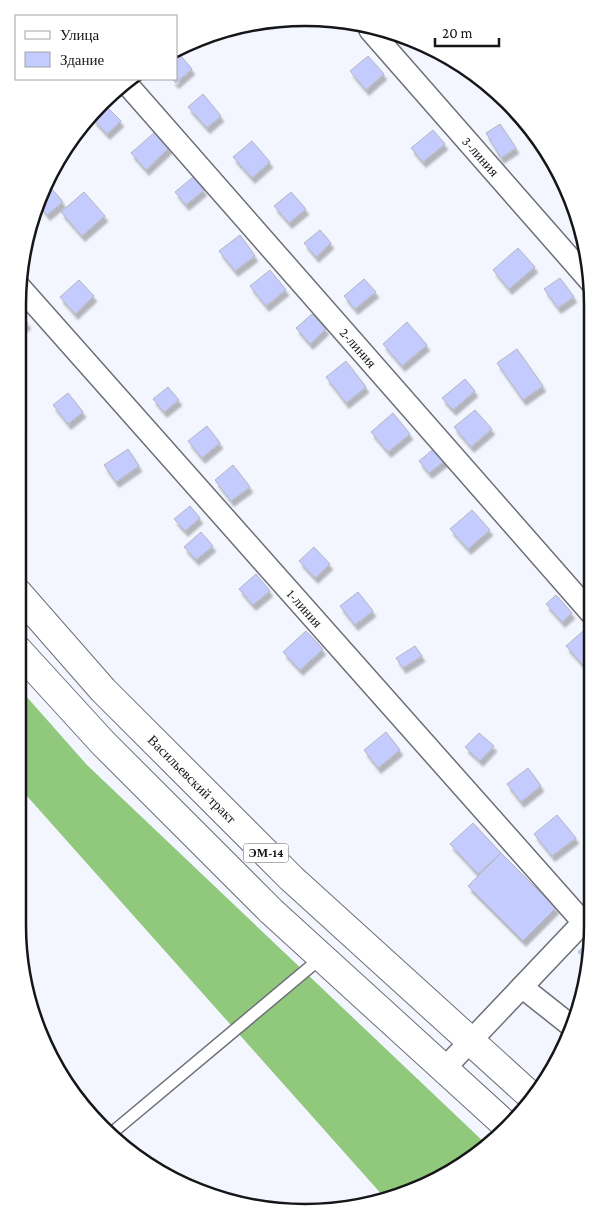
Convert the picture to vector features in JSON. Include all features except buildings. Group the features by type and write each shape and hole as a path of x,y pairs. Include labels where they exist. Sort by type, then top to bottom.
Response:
{"main road":[{"name":"Васильевский тракт","path":"26,602 103,690 284,871 528,1093"},
{"name":"ЭМ-14","path":"26,659 103,743 272,911 502,1122"}],"street":[{"name":"3-линия","path":"375,36 581,271"},
{"name":"2-линия","path":"131,87 584,605"},
{"name":"1-линия","path":"27,295 584,916"},
{"path":"444,1069 522,987 584,927"},
{"path":"522,987 566,1022"}],"lane":[{"path":"116,1130 322,957"}],"green space":[{"path":"26,696 87,765 482,1140 460,1157 428,1175 412,1183 380,1193 26,795"}]}
